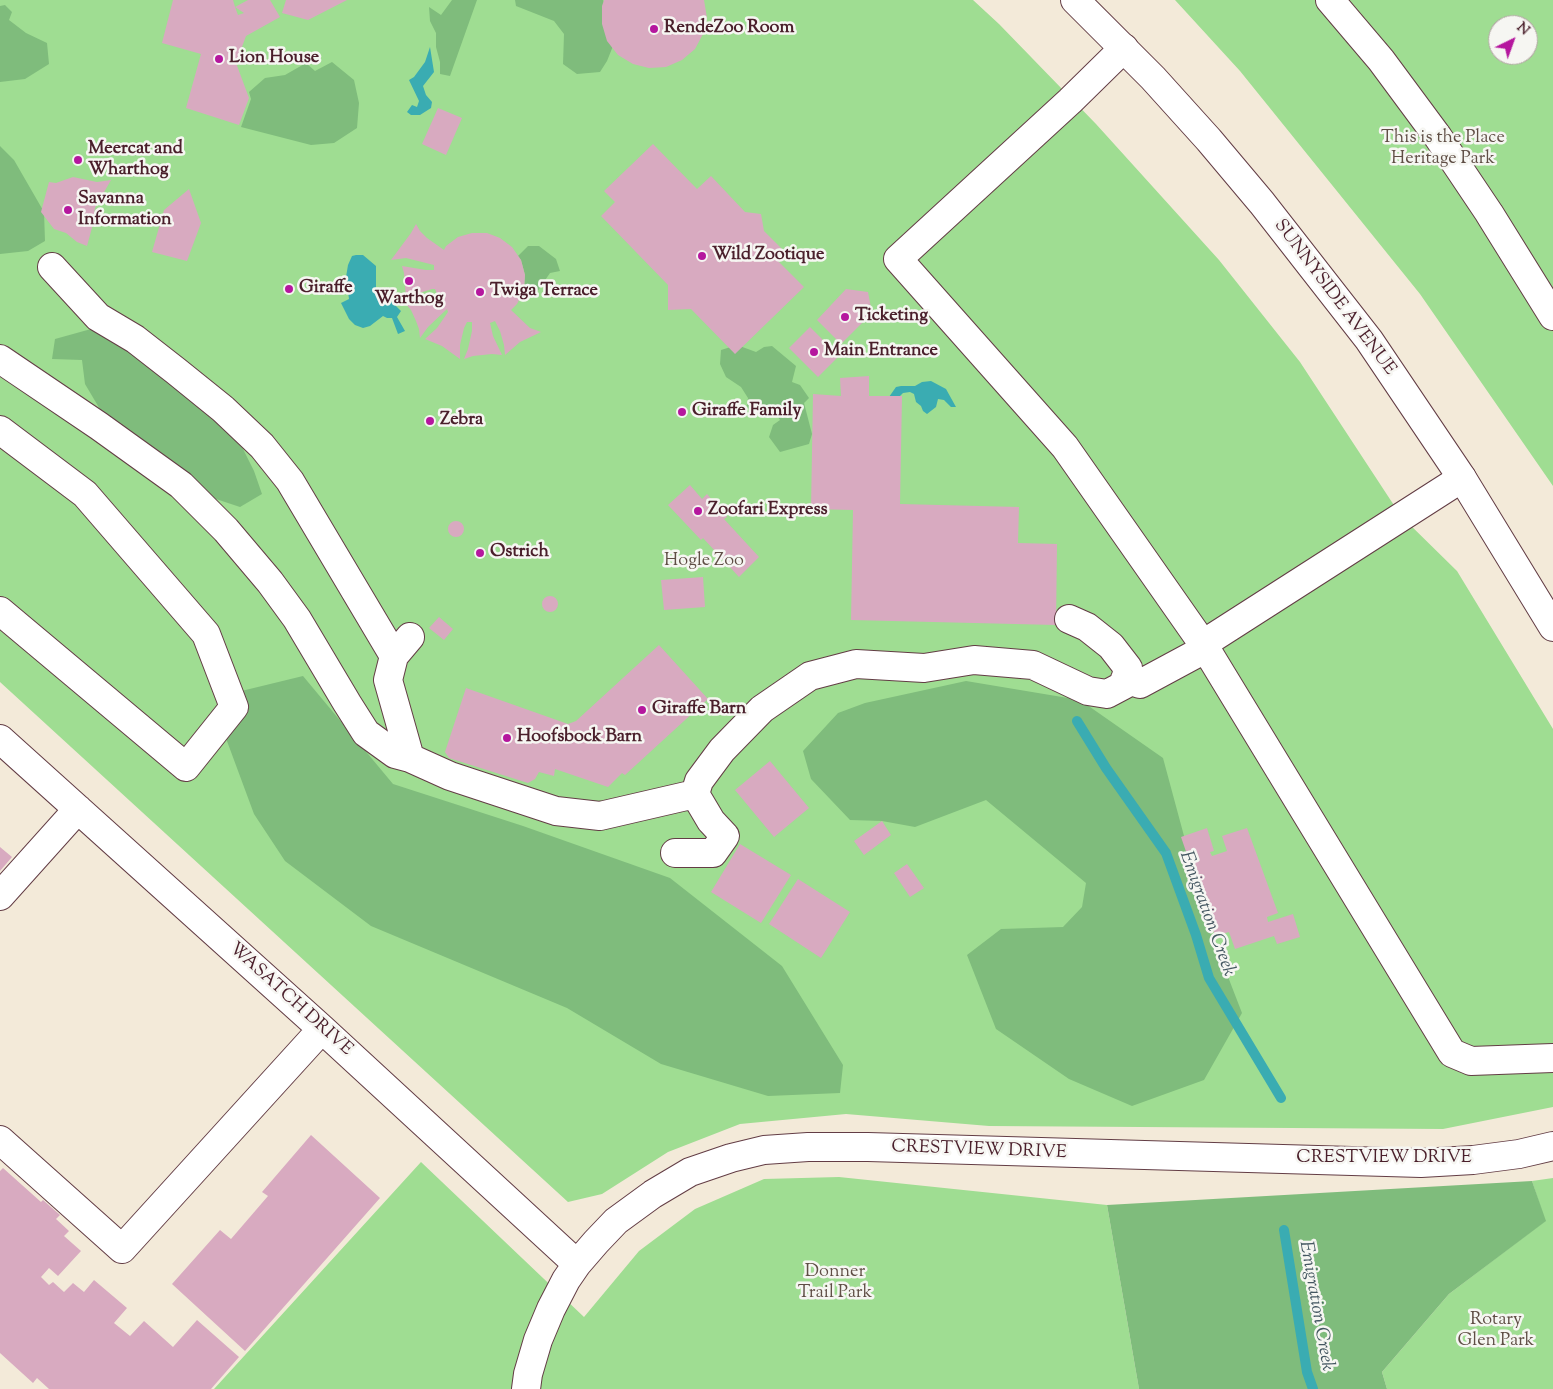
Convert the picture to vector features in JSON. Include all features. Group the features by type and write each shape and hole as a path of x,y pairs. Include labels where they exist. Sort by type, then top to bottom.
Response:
{"street":[{"name":"SUNNYSIDE AVENUE","path":"1075,0 1124,48 1209,140 1316,271 1369,340 1462,478 1553,626"},
{"path":"1330,0 1381,60 1438,137 1489,213 1553,316"},
{"path":"1124,48 1070,101 898,259 1065,447 1204,646 1452,1054 1471,1061 1553,1058"},
{"path":"52,267 98,317 135,339 223,410 262,446 290,481 402,646 388,680 410,758"},
{"path":"0,359 99,426 181,485 226,530 270,582 297,619 366,733 395,754 410,758 450,776 556,811 600,816 695,794"},
{"path":"0,430 85,494 206,634 234,708 186,767 0,611"},
{"path":"1125,679 1140,684 1204,646 1462,478"},
{"path":"676,853 713,853 725,836 711,821 695,794 699,781 722,750 762,710 810,676 856,664 924,668 974,660 1034,665 1088,691 1107,694 1124,686 1128,668 1112,646 1087,627 1069,619"},
{"name":"WASATCH DRIVE","path":"0,739 322,1029 577,1264"},
{"path":"0,896 78,809"},
{"path":"0,1140 95,1227 122,1249 322,1029"},
{"name":"CRESTVIEW DRIVE","path":"526,1389 528,1374 538,1340 566,1280 577,1264 616,1221 653,1194 690,1172 731,1158 764,1150 808,1147 868,1147 1421,1163 1473,1160 1519,1154 1553,1146"}],"green space":[{"name":"Hogle Zoo","path":"0,0 973,0 999,24 1096,124 1219,260 1300,362 1401,516 1457,571 1553,729 1553,1107 1443,1129 989,1126 846,1114 740,1124 668,1152 602,1194 568,1202 0,682"},
{"path":"452,0 477,0 450,76 440,74 436,33 430,21 429,7 441,15"},
{"path":"515,0 603,0 609,14 615,41 607,61 600,72 577,74 563,64 564,34 554,21 516,6"},
{"name":"This is the Place Heritage Park","path":"1175,0 1553,0 1553,486 1420,294 1240,71"},
{"path":"5,5 12,12 9,20 26,33 47,43 49,64 25,79 0,82 0,6"},
{"path":"332,62 354,80 359,103 357,128 334,143 311,145 241,127 251,99 249,92 265,78 285,75 306,63 315,71"},
{"path":"0,146 14,160 44,212 45,241 28,251 0,254"},
{"path":"528,246 539,246 556,259 560,271 550,273 537,292 524,290 525,275 518,256"},
{"path":"91,329 114,343 135,339 193,384 240,443 254,471 262,494 240,507 210,497 104,416 85,384 82,360 52,359 55,339"},
{"path":"737,345 756,352 764,347 772,346 796,366 792,382 800,385 809,398 804,403 812,434 809,444 780,452 769,437 773,425 780,420 773,410 760,409 750,411 747,406 748,398 741,387 726,377 720,364 721,350"},
{"path":"303,676 393,784 523,826 670,878 782,966 843,1065 840,1093 768,1096 661,1064 567,1008 371,926 285,861 254,814 224,733 225,695"},
{"path":"966,681 1080,700 1163,758 1208,925 1242,1013 1204,1080 1132,1106 1069,1079 996,1029 967,955 1001,929 1063,927 1082,907 1086,883 986,800 915,827 882,821 850,820 811,779 803,751 838,713 865,703"},
{"name":"Donner Trail Park","path":"421,1162 584,1317 639,1251 695,1209 764,1179 839,1177 1107,1205 1139,1389 214,1389"},
{"name":"Rotary Glen Park","path":"1553,1178 1553,1389 1387,1389 1382,1372 1449,1294 1545,1221 1532,1181"},
{"path":"1532,1181 1546,1221 1449,1294 1382,1372 1387,1389 1139,1389 1107,1205"}],"water":[{"path":"430,47 434,72 423,86 426,95 432,102 431,108 420,115 411,115 407,112 412,105 417,107 419,101 409,80 414,77 425,62"},
{"path":"363,255 376,266 376,289 383,299 388,298 401,311 397,317 405,331 398,334 392,318 383,316 370,326 363,328 355,325 349,319 341,303 349,299 346,277 352,256"},
{"path":"931,381 946,389 956,407 951,407 944,400 938,399 936,407 927,414 916,402 914,394 910,392 903,393 899,397 889,397 896,387 915,386 922,382"}],"building":[{"name":"Lion House","path":"173,0 233,0 235,7 248,0 270,0 280,17 246,36 236,63 249,98 239,125 186,108 201,54 162,43","holes":["235,7 244,13 238,15"]},
{"path":"286,0 347,0 308,20 282,13"},
{"name":"RendeZoo Room","path":"604,0 704,0 707,18 703,34 695,49 682,60 666,67 649,68 633,64 618,55 607,41 602,24"},
{"path":"438,108 462,118 446,155 422,144"},
{"path":"653,144 697,189 711,176 745,212 761,214 764,231 783,250 775,258 804,287 735,354 691,309 668,310 668,285 601,216 615,202 604,191"},
{"name":"Savanna Information","path":"73,177 97,182 111,180 95,208 87,246 77,242 66,233 54,229 41,212 49,182 56,183"},
{"path":"189,189 201,223 187,261 152,252 164,210"},
{"name":"Twiga Terrace","path":"416,224 427,238 444,250 446,246 458,237 472,233 487,233 500,238 512,247 521,260 525,275 524,290 517,304 511,310 530,328 541,332 520,342 505,355 500,331 495,321 490,323 493,336 502,355 473,356 464,359 472,331 472,322 467,322 460,345 460,359 442,346 425,339 437,328 448,312 447,309 428,327 420,338 416,321 411,310 404,302 426,299 437,294 435,289 432,289 406,298 402,266 434,270 434,265 406,258 391,260"},
{"name":"Ticketing","path":"846,289 868,292 872,313 841,344 817,320"},
{"name":"Main Entrance","path":"810,327 839,356 818,377 789,348"},
{"path":"869,376 869,396 902,396 900,504 1019,507 1018,543 1057,544 1056,625 851,620 853,510 811,509 813,394 841,396 840,378"},
{"path":"690,485 702,499 707,494 727,517 724,519 759,557 739,577 703,538 701,540 668,505"},
{"path":"453,521 459,521 464,526 462,535 453,537 448,532 448,526"},
{"path":"703,577 705,607 664,610 661,580"},
{"path":"547,596 553,596 558,601 556,610 547,612 542,607 542,601"},
{"path":"439,617 453,629 444,640 429,628"},
{"path":"659,645 708,699 625,775 622,773 608,787 555,769 554,776 539,772 535,779 528,783 449,758 445,752 466,688 568,724 576,721"},
{"path":"770,761 809,808 774,837 735,790"},
{"path":"882,821 891,835 864,855 854,841"},
{"path":"1207,828 1214,851 1210,852 1212,856 1227,851 1222,836 1247,828 1278,913 1267,917 1268,922 1293,914 1300,937 1277,944 1274,936 1235,949 1229,932 1215,936 1181,837"},
{"path":"740,844 791,875 761,923 711,892"},
{"path":"0,847 12,857 0,871"},
{"path":"907,864 924,888 910,897 894,873"},
{"path":"798,879 850,912 821,958 769,924"},
{"path":"311,1135 380,1198 245,1351 172,1284 220,1230 231,1239 268,1196 262,1192"},
{"path":"3,1168 41,1202 43,1200 60,1215 56,1219 69,1231 64,1236 81,1251 58,1276 49,1268 41,1277 49,1285 53,1282 64,1292 73,1283 84,1292 94,1280 127,1308 114,1323 130,1336 144,1321 173,1347 197,1320 239,1357 211,1389 49,1389 37,1378 33,1383 0,1353 0,1171"}],"waterway":[{"name":"Emigration Creek","path":"1077,721 1106,768 1166,853 1196,935 1209,978 1281,1098"},
{"name":"Emigration Creek","path":"1284,1230 1307,1372 1313,1389"}],"place":[{"name":"RendeZoo Room","path":"654,29"},
{"name":"Lion House","path":"219,59"},
{"name":"Meercat and Wharthog","path":"78,160"},
{"name":"Savanna Information","path":"68,210"},
{"name":"Wild Zootique","path":"702,256"},
{"name":"Warthog","path":"409,281"},
{"name":"Giraffe","path":"289,289"},
{"name":"Twiga Terrace","path":"480,292"},
{"name":"Ticketing","path":"845,317"},
{"name":"Main Entrance","path":"814,352"},
{"name":"Giraffe Family","path":"682,412"},
{"name":"Zebra","path":"430,421"},
{"name":"Zoofari Express","path":"698,511"},
{"name":"Ostrich","path":"480,553"},
{"name":"Giraffe Barn","path":"642,710"},
{"name":"Hoofsbock Barn","path":"507,738"}]}
